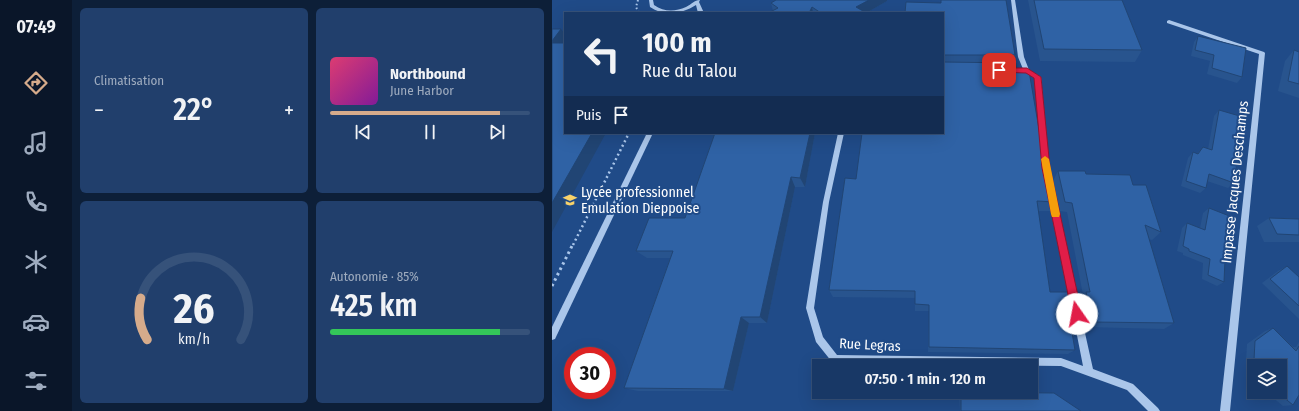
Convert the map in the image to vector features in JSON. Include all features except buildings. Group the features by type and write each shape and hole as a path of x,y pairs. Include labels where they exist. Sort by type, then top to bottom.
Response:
{"street":[{"path":"651,0 652,6 656,10 662,12 675,12 686,8 697,1 701,12"},
{"path":"1013,0 1022,57 1027,71"},
{"name":"Impasse Jacques Deschamps","path":"1169,22 1262,53 1225,411"},
{"path":"997,70 1027,71 1038,77 1046,168 1089,372"},
{"path":"552,336 650,134"},
{"name":"Rue Legras","path":"841,134 826,202 810,308 818,339 835,359 1061,362 1130,387 1155,411"}],"path":[{"path":"638,0 636,7 638,12"},
{"path":"552,286 628,134"}],"slow traffic":[{"path":"1045,159 1056,214"}],"place":[{"name":"Lycée professionnel Emulation Dieppoise","path":"570,200"}],"route":[{"path":"999,70 1027,71 1038,77 1046,168 1077,314"}]}
